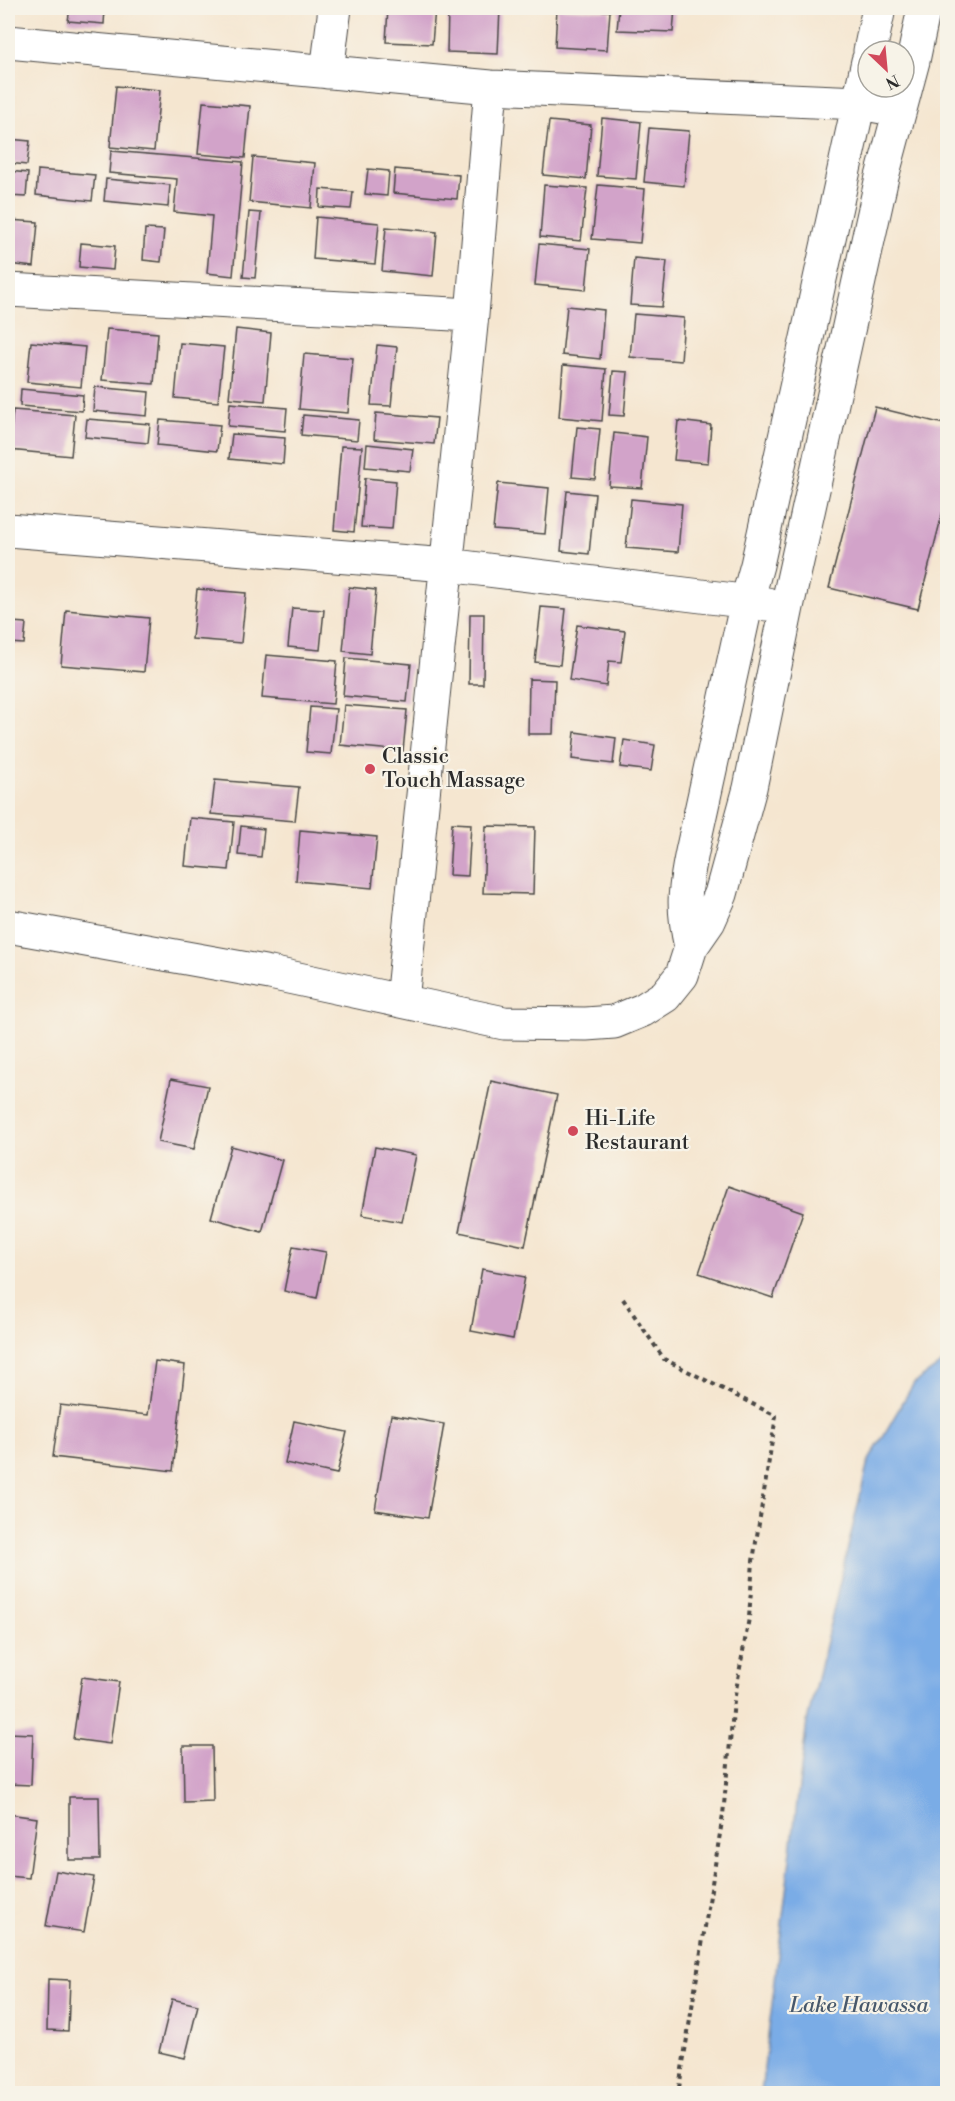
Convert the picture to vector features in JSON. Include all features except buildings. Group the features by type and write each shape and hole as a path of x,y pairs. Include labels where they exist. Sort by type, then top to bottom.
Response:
{"street":[{"path":"327,72 334,8"},
{"path":"873,39 879,8"},
{"path":"8,926 270,973 504,1023 614,1022 643,1010 665,996 682,975 691,947 709,921 721,894 750,788 787,607 882,177 900,110 935,11"},
{"path":"8,42 491,87 860,103 900,110"},
{"path":"402,1001 472,315 491,87"},
{"path":"691,947 684,917 685,888 747,601 861,99"},
{"path":"8,290 472,315"},
{"path":"8,530 447,565 787,607"}],"path":[{"path":"624,1299 664,1359 777,1416 753,1561 749,1618 734,1701 723,1815 678,2094"}],"water":[{"name":"Lake Hawassa","path":"947,1360 947,2093 761,2093 807,1722 868,1462 914,1383"}],"place":[{"name":"Classic Touch Massage","path":"370,769"},
{"name":"Hi-Life Restaurant","path":"573,1131"}]}
